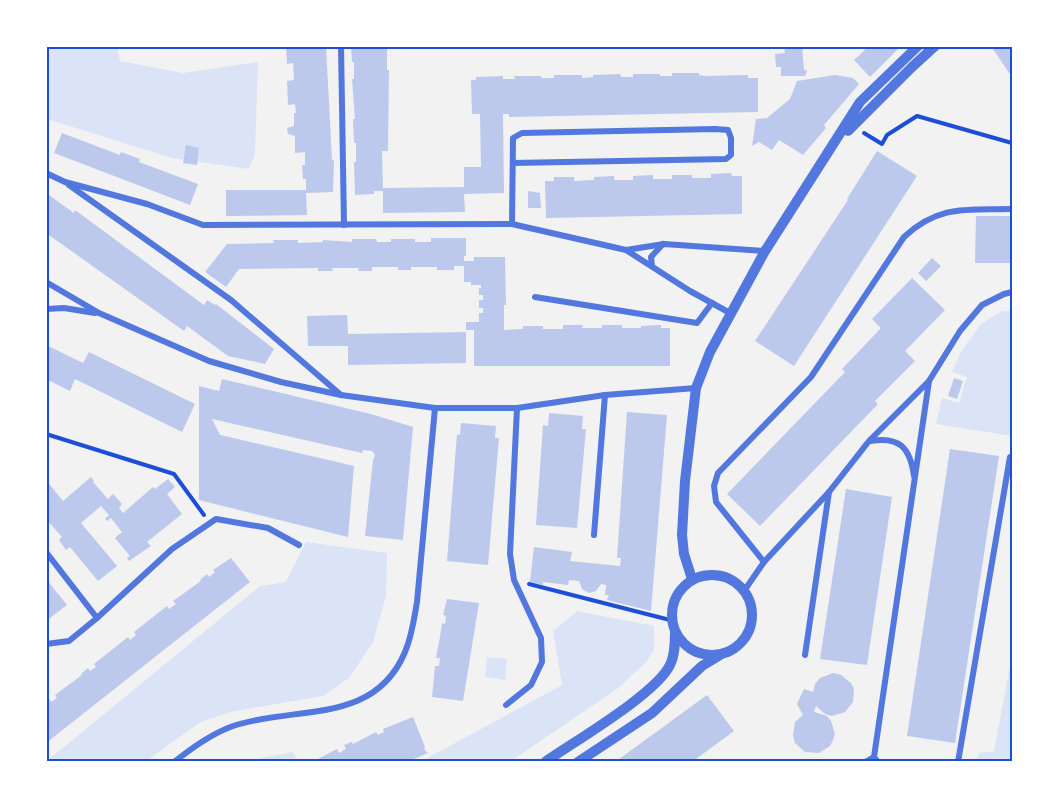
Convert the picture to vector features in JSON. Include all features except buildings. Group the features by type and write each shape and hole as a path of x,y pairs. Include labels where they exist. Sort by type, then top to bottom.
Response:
{"street":[{"path":"341,46 344,225"},
{"path":"692,579 684,554 682,535 685,481 696,388 710,352 765,251 860,102 918,46"},
{"path":"833,147 935,46"},
{"path":"512,224 513,138 522,133 716,129 728,130 731,138 731,155 726,159 513,163"},
{"path":"46,173 65,182 231,300 341,395"},
{"path":"65,182 147,204 204,225 512,224 626,250 730,313"},
{"path":"764,562 716,502 714,486 718,473 811,377 904,237 915,227 931,217 952,210 1012,209"},
{"path":"626,250 664,244 765,251"},
{"path":"652,266 651,257 664,244"},
{"path":"46,282 99,314 209,361 281,382 341,395 435,408 517,408 605,394 696,388"},
{"path":"744,591 764,562 829,492 869,441 929,381 960,331 982,305 1012,292"},
{"path":"535,297 697,323 712,303"},
{"path":"46,309 64,308 99,314"},
{"path":"865,762 876,759 929,381"},
{"path":"594,535 605,394"},
{"path":"174,762 204,741 232,727 264,719 337,708 360,701 379,688 397,667 409,640 417,602 435,408"},
{"path":"506,705 531,685 542,662 541,638 514,580 510,554 517,408"},
{"path":"869,441 887,438 901,445 912,461 915,485"},
{"path":"958,762 1010,457"},
{"path":"805,655 829,492"},
{"path":"46,644 69,641 172,549 216,519 268,528 299,545"},
{"path":"46,552 97,618"},
{"path":"545,762 639,698 661,679 670,665 675,650 672,608 683,587 692,579 715,574 736,582 750,603 752,616 749,630 743,641 732,650 702,666 652,713 578,762"},
{"path":"675,633 683,644 694,651 706,655 720,655"}],"path":[{"path":"853,125 882,144 887,135 917,116 1012,143"},
{"path":"46,434 174,474 209,523"},
{"path":"514,580 672,620"}],"shaded area":[{"path":"47,47 117,47 120,61 183,73 258,62 255,154 249,169 172,158 47,119"},
{"path":"1002,311 1012,311 1012,436 936,424 942,398 959,403 967,377 952,372 962,350 981,324"},
{"path":"306,542 387,553 386,596 373,642 349,678 323,696 230,712 201,722 146,761 47,761 260,586 286,582"},
{"path":"577,611 654,626 654,650 646,662 617,689 511,761 422,761 562,685 553,631"},
{"path":"1012,655 1012,761 976,761 979,753 994,751"},
{"path":"487,657 507,659 505,680 485,677"},
{"path":"293,752 298,761 246,761 250,760"}]}
